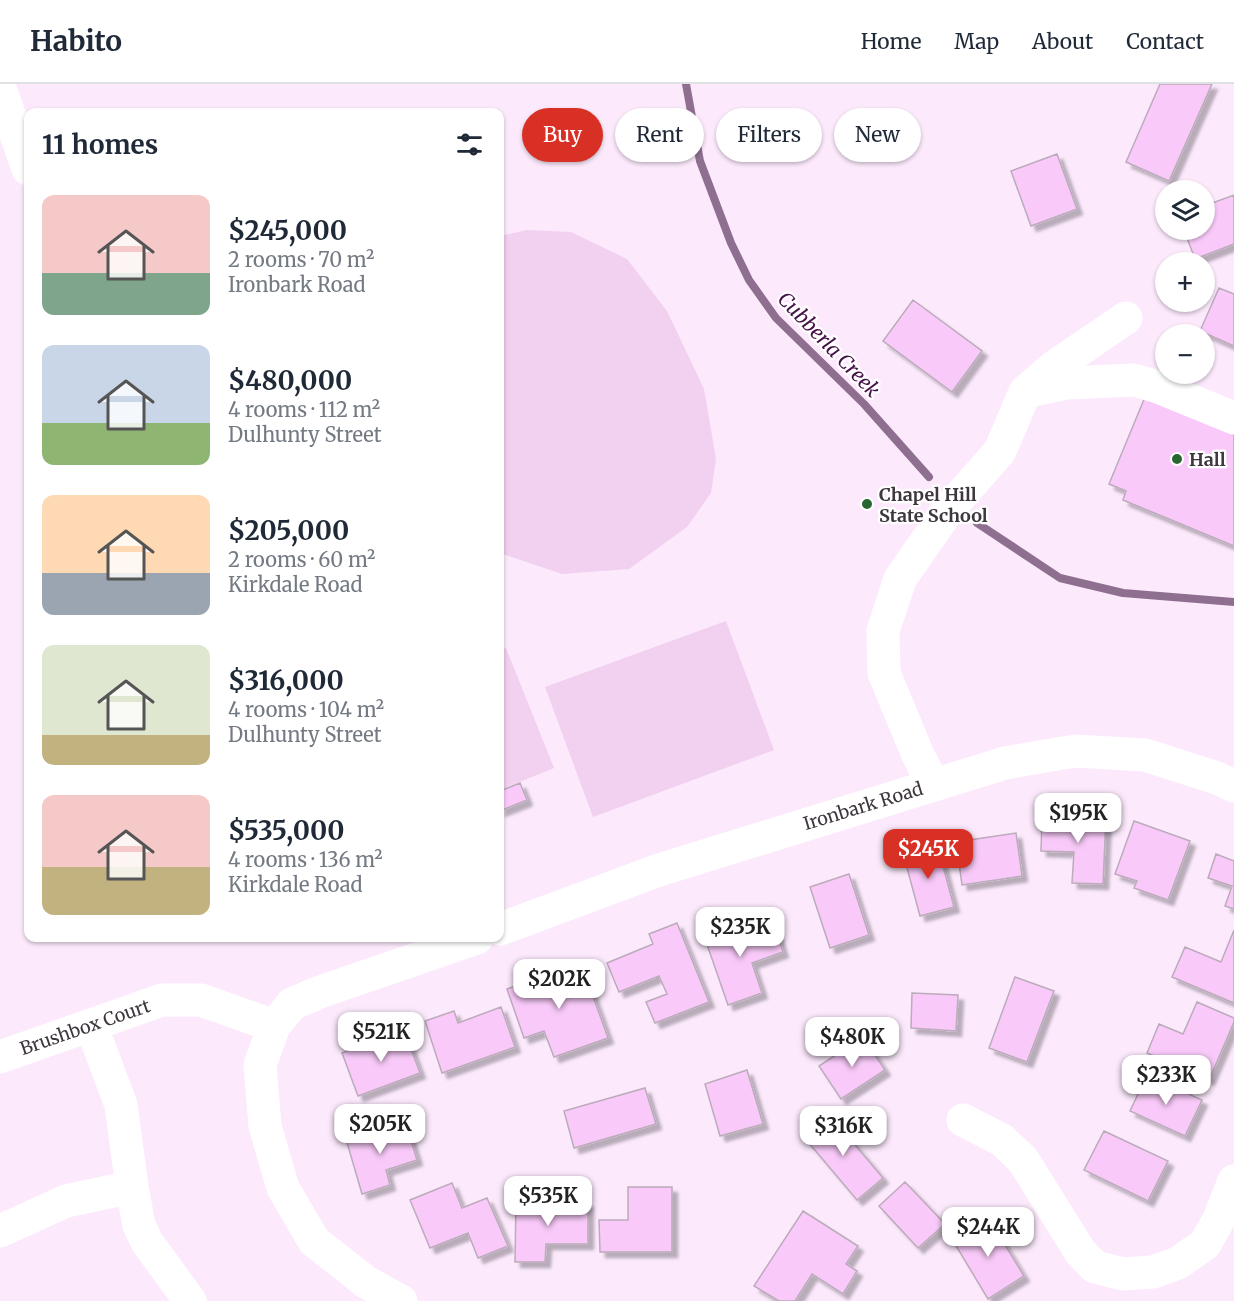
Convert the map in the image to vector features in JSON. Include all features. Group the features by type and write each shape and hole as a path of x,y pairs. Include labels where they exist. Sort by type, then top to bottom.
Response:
{"street":[{"path":"0,87 24,157"},
{"path":"933,784 918,755 884,672 883,631 900,579 948,510 1000,451 1025,392 1054,367 1126,318"},
{"path":"1025,392 1065,383 1134,380 1158,387 1234,418"},
{"name":"Ironbark Road","path":"504,928 659,870 1005,763 1075,751 1145,755 1217,778 1234,786"},
{"path":"401,1301 366,1282 314,1241 283,1188 265,1126 260,1065 274,1026 292,1004 320,992 465,942"},
{"name":"Brushbox Court","path":"0,1057 162,1000 201,1000 274,1026"},
{"path":"91,1025 121,1105 139,1225 147,1242 190,1301"},
{"path":"963,1120 1002,1140 1023,1160 1081,1254 1095,1267 1123,1274 1154,1272 1178,1263 1204,1244 1219,1219 1234,1181"},
{"path":"0,1231 66,1201 132,1187"}],"shaded area":[{"path":"527,230 571,232 627,259 667,311 704,389 716,459 711,493 687,527 629,569 562,574 504,554 504,235"},
{"path":"726,621 774,750 593,817 545,687"},
{"path":"506,648 554,768 504,788 504,649"}],"building":[{"path":"1160,84 1212,84 1169,180 1126,162"},
{"path":"1057,154 1077,209 1031,226 1011,171"},
{"path":"1234,195 1234,244 1213,252 1192,252 1188,240 1215,240 1215,202"},
{"path":"1219,288 1234,294 1234,346 1215,338 1215,324 1203,324 1208,312 1215,312 1215,297"},
{"path":"913,300 982,351 952,392 883,341"},
{"name":"Hall","path":"1145,397 1234,434 1234,546 1123,500 1126,491 1109,484"},
{"path":"520,783 527,800 504,809 504,789"},
{"path":"1042,815 1106,817 1103,884 1072,883 1074,852 1041,851"},
{"path":"1134,821 1190,841 1168,900 1134,888 1137,881 1115,874"},
{"path":"1016,833 1022,876 962,885 956,842"},
{"path":"937,844 954,907 920,916 903,853"},
{"path":"1216,854 1234,861 1234,909 1225,906 1232,886 1208,878"},
{"path":"849,874 869,935 830,948 810,887"},
{"path":"729,921 734,937 774,924 783,952 752,963 762,993 728,1005 702,930"},
{"path":"677,923 709,1002 655,1023 646,1002 667,994 659,976 619,992 607,963 653,944 649,934"},
{"path":"1234,930 1234,1003 1172,977 1185,947 1221,962"},
{"path":"581,963 608,1038 554,1057 544,1031 524,1038 507,989"},
{"path":"1015,977 1054,991 1027,1062 989,1048"},
{"path":"912,993 958,995 956,1031 911,1028"},
{"path":"1197,1002 1234,1018 1209,1080 1147,1053 1159,1024 1183,1034"},
{"path":"501,1007 515,1047 442,1073 425,1021 454,1011 458,1023"},
{"path":"404,1030 420,1073 358,1096 342,1053"},
{"path":"863,1037 885,1070 841,1099 819,1066"},
{"path":"747,1070 763,1124 720,1136 705,1084"},
{"path":"1147,1075 1202,1100 1185,1136 1130,1111"},
{"path":"645,1088 656,1124 574,1148 564,1111"},
{"path":"829,1114 883,1178 857,1200 803,1136"},
{"path":"405,1121 417,1160 386,1170 390,1185 362,1194 346,1139"},
{"path":"1104,1131 1168,1161 1148,1201 1084,1170"},
{"path":"905,1182 945,1224 918,1248 879,1206"},
{"path":"452,1183 462,1208 487,1198 508,1246 478,1258 468,1233 430,1248 410,1200"},
{"path":"628,1187 672,1187 672,1252 600,1252 599,1220 628,1220"},
{"path":"516,1201 588,1202 588,1244 546,1244 545,1262 515,1262"},
{"path":"803,1211 858,1246 846,1264 857,1271 843,1294 812,1274 795,1301 779,1301 754,1286"},
{"path":"988,1217 1024,1276 988,1299 952,1239"}],"waterway":[{"name":"Cubberla Creek","path":"686,84 700,161 731,243 749,280 776,318 864,404 929,477"},
{"name":"Cubberla Creek","path":"977,523 1060,578 1123,593 1234,602"}],"place":[{"name":"Hall","path":"1177,459"},
{"name":"Chapel Hill State School","path":"867,504"}]}
